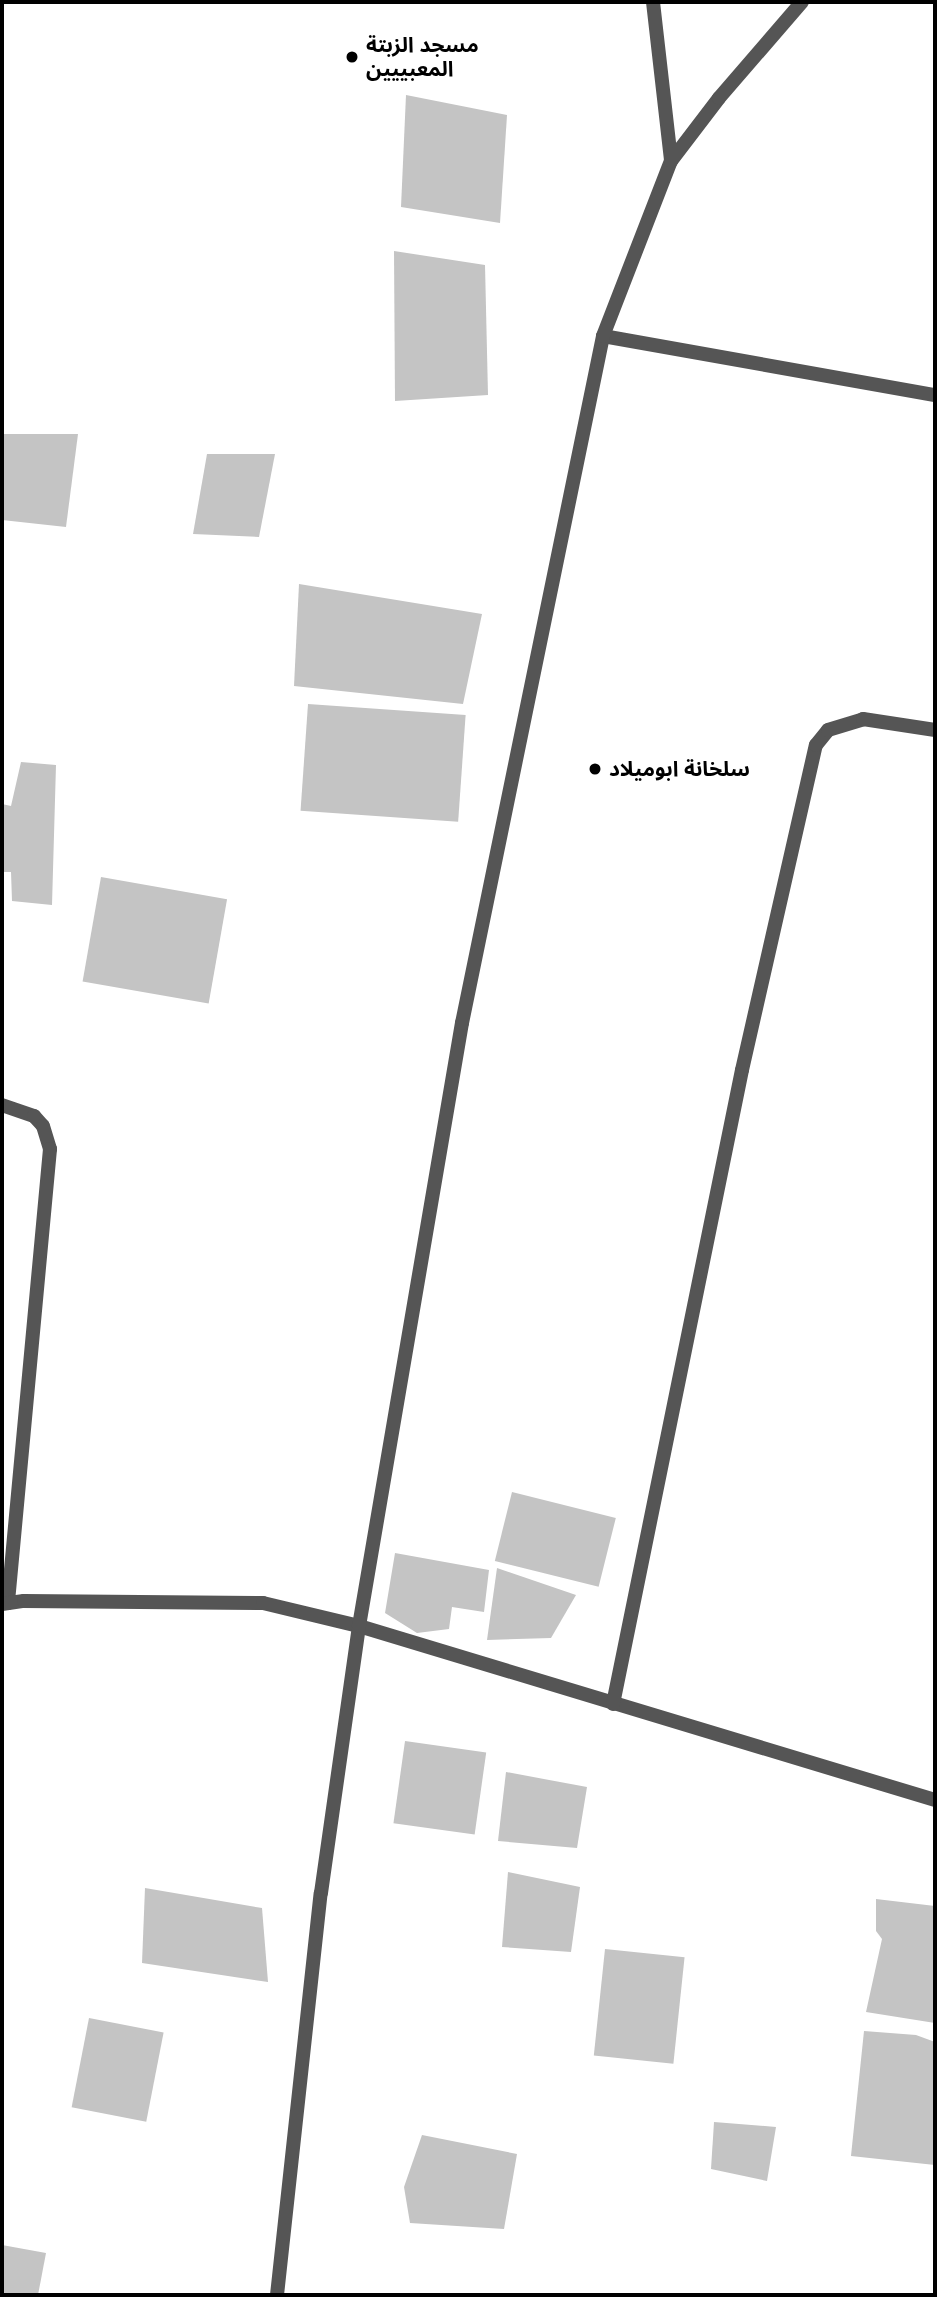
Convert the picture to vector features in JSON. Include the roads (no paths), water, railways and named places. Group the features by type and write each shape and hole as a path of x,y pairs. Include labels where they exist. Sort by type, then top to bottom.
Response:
{"street":[{"path":"653,2 671,161"},
{"path":"277,2295 321,1893 359,1626 462,1023 603,336 671,161 719,98 802,2"},
{"path":"603,336 935,395"},
{"path":"613,1704 742,1070 816,745 828,730 863,719 935,730"},
{"path":"2,1105 34,1116 43,1126 50,1149 5,1604 23,1601 263,1603 359,1626 935,1800"}],"place":[{"name":"مسجد الزبتة المعبييين","path":"352,57"},
{"name":"سلخانة ابوميلاد","path":"595,769"}]}
